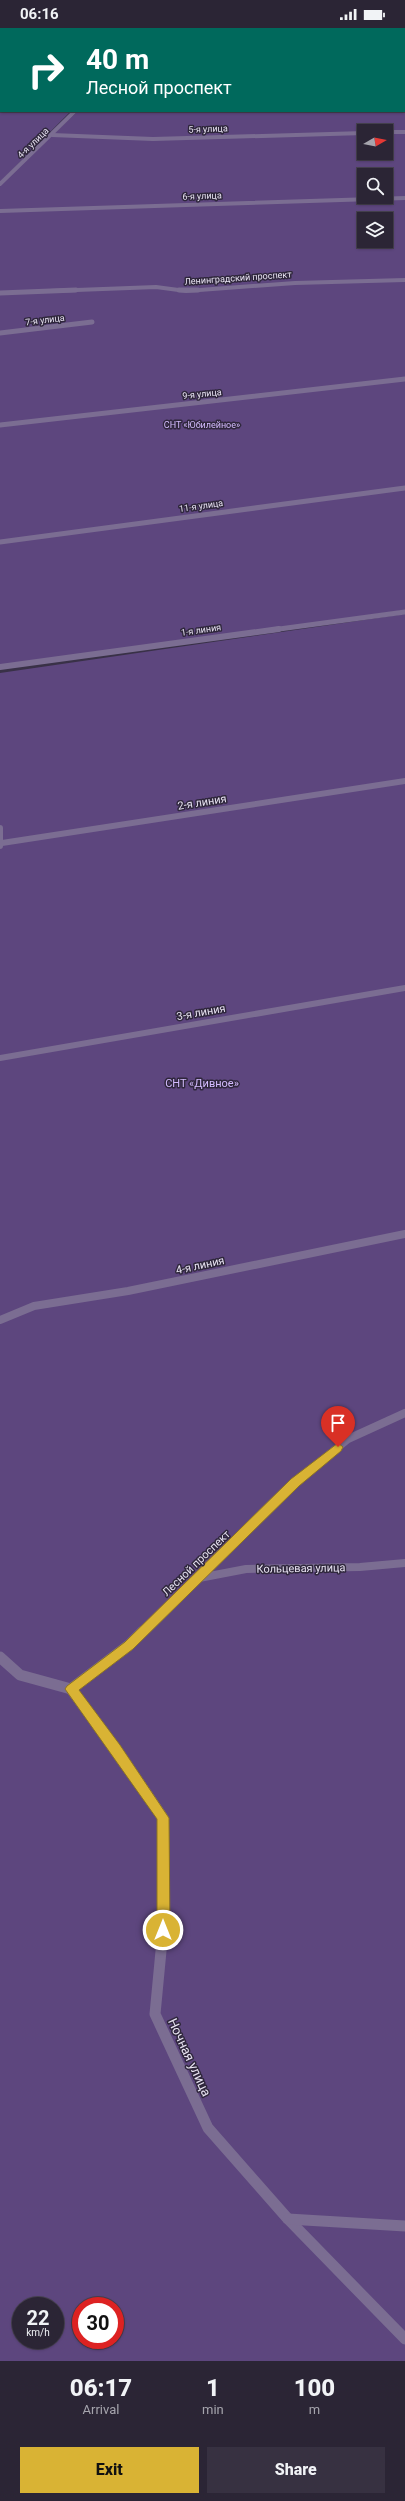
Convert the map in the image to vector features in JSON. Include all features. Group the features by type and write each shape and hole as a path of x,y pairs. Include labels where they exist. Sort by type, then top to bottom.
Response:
{"street":[{"name":"4-я улица","path":"0,184 52,136 74,112"},
{"path":"393,132 405,132"},
{"name":"5-я улица","path":"52,136 153,139 357,133"},
{"name":"6-я улица","path":"0,211 405,198"},
{"name":"Ленинградский проспект","path":"0,293 156,287 186,291 295,283 405,280"},
{"name":"7-я улица","path":"0,333 92,322"},
{"name":"9-я улица","path":"0,425 405,379"},
{"name":"11-я улица","path":"0,542 405,488"},
{"name":"1-я линия","path":"0,667 405,612"},
{"name":"2-я линия","path":"1,845 405,781"},
{"path":"0,828 1,845"},
{"name":"3-я линия","path":"0,1058 405,988"},
{"name":"4-я линия","path":"0,1320 34,1306 128,1291 405,1234"},
{"name":"Лесной проспект","path":"71,1689 129,1645 295,1483 348,1439 405,1413"},
{"name":"Кольцевая улица","path":"198,1578 246,1569 360,1567 405,1563"},
{"path":"0,1657 20,1676 71,1689"},
{"name":"Ночная улица","path":"71,1689 116,1749 163,1818 163,1930 154,2014 208,2128 288,2220 405,2339"},
{"path":"288,2220 405,2226"}],"green space":[{"path":"0,112 70,112 0,182"},
{"name":"СНТ «Юбилейное»","path":"77,112 405,112 405,610 0,667 0,184"},
{"name":"СНТ «Дивное»","path":"405,614 405,2361 0,2361 0,673"}],"route":[{"path":"163,1930 163,1818 116,1749 71,1689 129,1645 295,1483 338,1447"}]}
